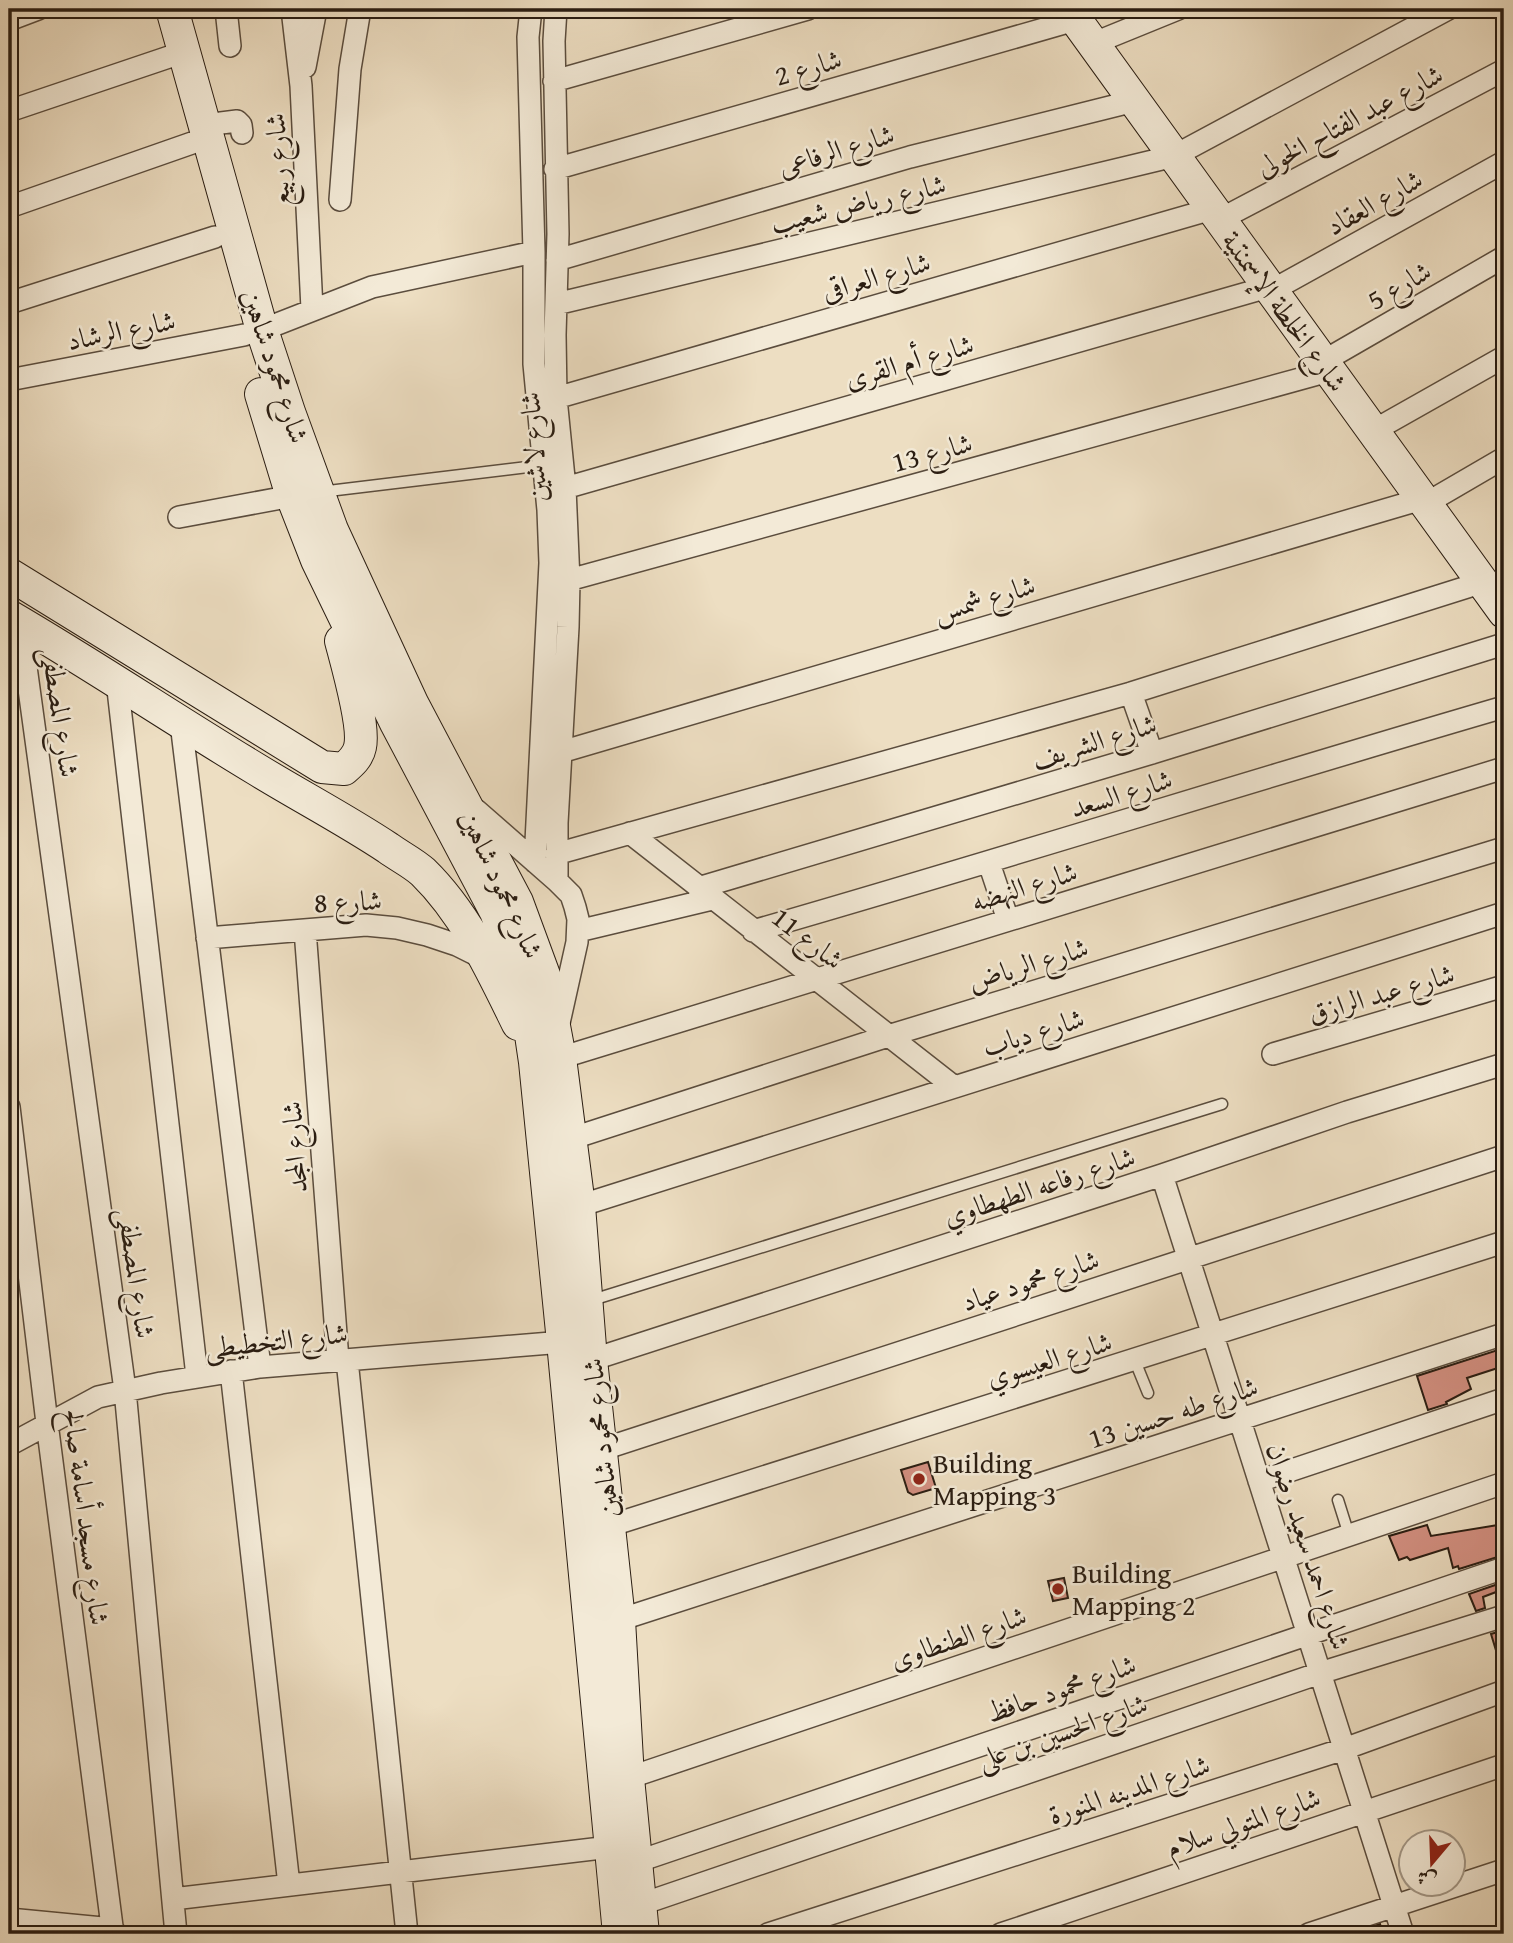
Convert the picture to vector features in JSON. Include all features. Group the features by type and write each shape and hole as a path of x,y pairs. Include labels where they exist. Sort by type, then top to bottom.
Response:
{"main road":[{"name":"شارع محمود شاهين","path":"153,9 198,134 253,332 305,494 331,592 396,723 496,912 526,1001 550,1052 570,1139 579,1206 592,1360 588,1454 623,1855 641,1920"},
{"name":"شارع محمود شاهين","path":"172,9 198,134 215,237 253,332"},
{"name":"شارع الخلطة الإسمنتية","path":"1078,24 1504,612"},
{"name":"شارع محمود شاهين","path":"305,494 332,530 377,629 461,797 502,871 533,940 545,978 564,1342 588,1454 609,1526 619,1620 628,1778 619,1934"},
{"path":"9,574 322,767 344,769 355,760 361,746 355,697 331,592"},
{"path":"14,620 362,830 421,870 462,920 485,959 550,1052"}],"street":[{"path":"9,20 38,9"},
{"path":"226,9 230,47"},
{"name":"شارع ربيع","path":"292,9 301,86 313,309"},
{"path":"301,86 316,9"},
{"path":"340,200 350,69 360,9"},
{"name":"شارع لاشين","path":"531,9 528,37 534,252 544,336 556,397 565,488 547,822 556,854 557,881"},
{"name":"شارع لاشين","path":"535,862 547,822 561,752 559,583 550,537 536,406 544,336 556,304 556,9"},
{"path":"554,81 808,9"},
{"name":"شارع 2","path":"555,169 1078,24 1177,9"},
{"name":"شارع رياض شعيب","path":"556,304 1174,156 1448,9"},
{"path":"9,111 169,57"},
{"name":"شارع عبد الفتاح الخولى","path":"1215,214 1504,70"},
{"name":"شارع الرفاعى","path":"557,260 910,157 1134,101"},
{"path":"9,207 237,121 241,125 242,133"},
{"name":"شارع العقاد","path":"1270,289 1504,162"},
{"name":"شارع العراقى","path":"556,397 1215,214"},
{"path":"9,303 215,237"},
{"name":"شارع الرشاد","path":"9,380 253,332 362,291 403,279 534,252"},
{"name":"شارع 5","path":"1326,366 1504,257"},
{"name":"شارع أم القرى","path":"565,488 1270,289"},
{"path":"1373,431 1504,357"},
{"name":"شارع 13","path":"559,583 1326,366"},
{"name":"شارع شمس","path":"561,752 1424,501 1504,458"},
{"path":"179,517 305,494"},
{"path":"556,854 1131,692 1483,582"},
{"name":"شارع المصطفى","path":"14,620 124,1390 176,1934"},
{"name":"شارع الشريف","path":"578,931 705,894 1504,644"},
{"path":"117,681 197,1376"},
{"path":"1131,692 1152,753"},
{"name":"شارع السعد","path":"753,931 989,863 1272,775 1504,707"},
{"path":"181,723 260,1367"},
{"name":"شارع النهضه","path":"550,1052 815,979 1504,768"},
{"path":"461,797 557,881 570,895 575,907 578,931 550,1052"},
{"name":"شارع 11","path":"630,834 953,1086"},
{"name":"شارع الرياض","path":"570,1139 888,1036 1504,848"},
{"path":"989,863 1008,920"},
{"name":"شارع دياب","path":"579,1206 1504,913"},
{"name":"شارع 8","path":"207,938 366,925 428,934 485,959"},
{"name":"شارع المجد","path":"305,930 342,1360 408,1934"},
{"name":"شارع عبد الرازق","path":"1273,1054 1504,986"},
{"name":"شارع رفاعه الطهطاوي","path":"592,1360 1162,1175 1347,1112 1504,1064"},
{"name":"شارع مسجد أسامة صالح","path":"9,1107 113,1932"},
{"name":"شارع محمود عياد","path":"588,1454 1504,1156"},
{"name":"شارع احمد سعيد رضوان","path":"1162,1175 1403,1934"},
{"name":"شارع العيسوي","path":"609,1526 1504,1242"},
{"name":"شارع طه حسين 13","path":"619,1620 1504,1334"},
{"name":"شارع التخطيطى","path":"9,1446 98,1397 197,1376 260,1367 564,1342"},
{"path":"231,1371 289,1885"},
{"path":"1259,1481 1504,1399"},
{"name":"شارع الطنطاوى","path":"628,1778 1504,1483"},
{"name":"شارع محمود حافظ","path":"173,1899 401,1872 623,1855 1504,1568"},
{"name":"شارع الحسين بن على","path":"641,1920 1320,1672 1504,1616"},
{"name":"شارع المدينه المنورة","path":"768,1934 1344,1749 1504,1691"},
{"name":"شارع المتولي سلام","path":"1001,1934 1504,1765"},
{"path":"1310,1934 1504,1870"},
{"path":"9,1919 113,1932"}],"lane":[{"path":"305,494 544,465"},
{"path":"587,1301 1222,1104"},
{"path":"1135,1360 1148,1393"},
{"path":"1338,1500 1349,1535"}],"building":[{"path":"1504,1348 1504,1366 1467,1378 1471,1389 1446,1402 1447,1404 1428,1410 1417,1376"},
{"name":"Building Mapping 3","path":"928,1462 936,1488 913,1495 908,1492 901,1470"},
{"path":"1504,1524 1504,1555 1459,1569 1458,1566 1453,1568 1448,1548 1410,1560 1407,1557 1399,1560 1389,1536 1427,1525 1431,1536"},
{"name":"Building Mapping 2","path":"1064,1578 1068,1598 1053,1601 1048,1581"},
{"path":"1504,1582 1504,1589 1483,1597 1485,1608 1476,1611 1469,1594"},
{"path":"1504,1630 1504,1667 1501,1667 1491,1634"},
{"path":"1380,1924 1383,1934 1350,1934"}],"place":[{"name":"Building Mapping 3","path":"919,1479"},
{"name":"Building Mapping 2","path":"1058,1589"}]}
